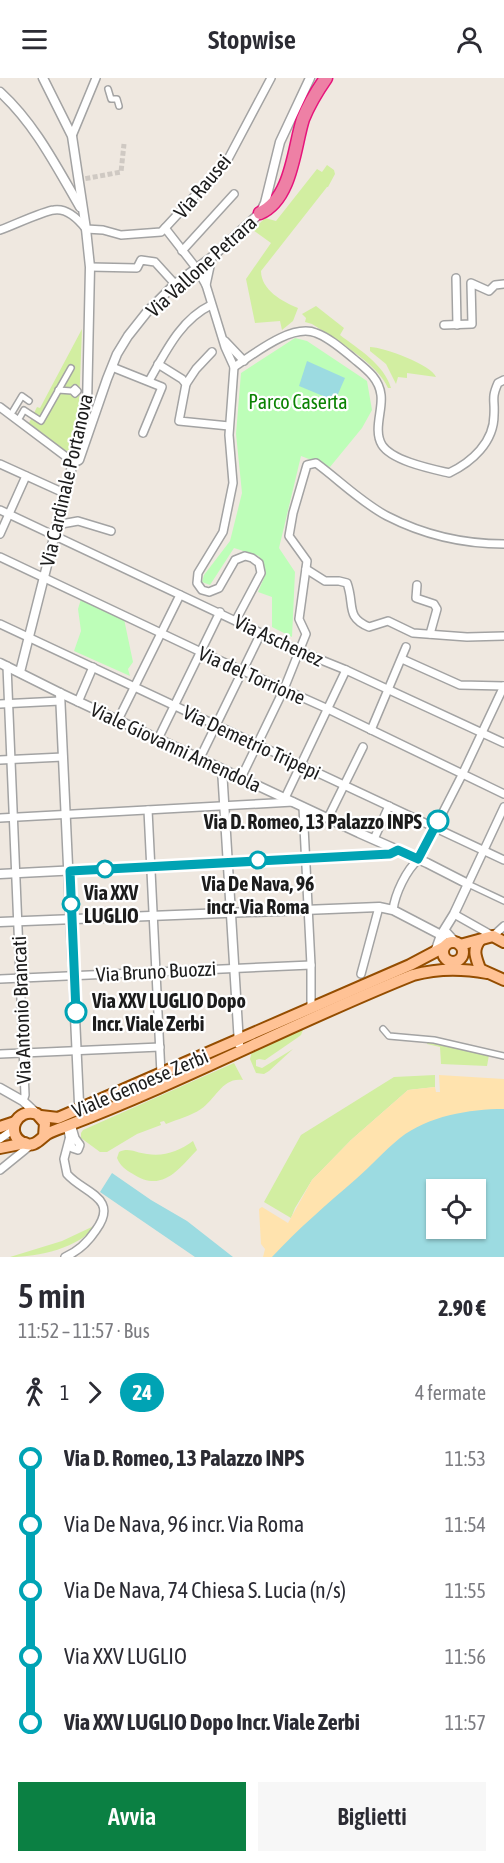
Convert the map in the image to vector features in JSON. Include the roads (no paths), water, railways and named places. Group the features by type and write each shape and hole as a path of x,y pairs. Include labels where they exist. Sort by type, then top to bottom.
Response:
{"highway":[{"path":"260,213 272,206 288,177 304,116 326,78"}],"main road":[{"name":"Viale Genoese Zerbi","path":"28,1144 38,1142 44,1136 69,1129 150,1091 240,1047 311,1007 410,966 448,947 493,936"},
{"path":"493,936 504,942"},
{"path":"480,940 474,953 483,971"},
{"path":"461,959 463,950 448,947 444,956 445,965 461,959 504,980"},
{"name":"Viale Genoese Zerbi","path":"0,1127 16,1123 26,1113 58,1118 161,1074 240,1047 413,975 445,965 483,971"},
{"path":"39,1115 46,1126 44,1136"},
{"path":"16,1123 18,1139 28,1144"},
{"path":"0,1148 28,1144"}],"street":[{"name":"Via Cardinale Portanova","path":"20,672 87,407 90,267 86,229 72,136 43,78"},
{"path":"72,136 96,78"},
{"name":"Via Rausei","path":"165,228 227,161 271,78"},
{"name":"Via Vallone Petrara","path":"73,462 79,460 112,367 129,336 147,312 175,284 212,257 260,213 265,203 280,141 310,78"},
{"path":"108,89 111,99 117,99 119,106"},
{"path":"0,92 29,123 83,212"},
{"path":"71,191 76,188 78,180"},
{"path":"182,251 234,194"},
{"path":"0,230 55,209 78,219 86,229 104,230 121,235 161,232 165,228 197,269 206,285 221,337 234,367 229,426 233,483 223,532 198,573 196,583 202,590 209,592 219,588 235,560 245,556 259,563 261,573 236,620"},
{"path":"206,285 212,257"},
{"path":"90,267 137,268 141,260 155,262 175,284"},
{"path":"456,278 457,325"},
{"path":"444,325 472,324 471,283 489,291 495,285 504,284"},
{"path":"148,381 177,333 204,308 211,305"},
{"path":"234,367 287,334 301,330 315,332 344,350 378,381 382,395 379,431 382,445 391,453 411,463 449,473 464,466 492,432 494,414 492,395 498,383 504,380"},
{"path":"221,337 244,361"},
{"path":"212,352 186,384 179,421 229,426"},
{"path":"158,364 186,384"},
{"path":"112,367 162,387 143,433"},
{"path":"20,417 24,410 41,421 71,368"},
{"path":"58,390 72,391"},
{"path":"13,411 22,396 29,401"},
{"path":"87,407 99,404"},
{"path":"0,407 73,462"},
{"path":"241,778 284,689 306,634 299,619 307,561 290,536 293,513 307,465 316,463 387,516 436,536 454,540 504,544"},
{"path":"0,464 64,494"},
{"path":"0,534 26,476"},
{"name":"Via Aschenez","path":"0,510 299,651 346,670 504,743"},
{"path":"56,525 78,521 111,531"},
{"name":"Via del Torrione","path":"0,557 328,709 504,794"},
{"path":"306,569 325,581 347,583 353,616 357,622 369,627 388,621 413,633 467,637 504,636"},
{"path":"417,585 416,598 434,604 436,609 430,634"},
{"path":"118,720 180,595"},
{"path":"158,739 220,612"},
{"name":"Via Demetrio Tripepi","path":"0,624 504,860"},
{"path":"200,758 261,633"},
{"path":"371,730 406,647"},
{"path":"393,910 394,900 435,828 504,686 460,685 402,659"},
{"name":"Viale Giovanni Amendola","path":"3,664 60,697 78,702 118,720 468,884"},
{"name":"Via Antonio Brancati","path":"3,664 18,922 25,1095 23,1101"},
{"path":"78,702 93,667"},
{"path":"0,818 224,807 289,800 301,765 346,670"},
{"path":"4,703 60,697 81,1108"},
{"path":"328,818 363,747"},
{"path":"0,760 63,757"},
{"path":"222,769 240,1047"},
{"path":"303,807 311,1007"},
{"path":"374,839 389,807"},
{"path":"448,947 443,933 504,807"},
{"path":"148,810 161,1074"},
{"path":"0,874 390,854 398,850"},
{"path":"468,884 504,901"},
{"path":"361,974 379,907"},
{"path":"0,922 308,908 379,907 393,910 443,933 448,947"},
{"path":"454,914 493,936 504,926"},
{"name":"Via Bruno Buozzi","path":"0,979 311,964"},
{"path":"383,1029 389,1036 434,1040 504,1056"},
{"path":"0,1054 160,1047"},
{"path":"0,1088 23,1101 39,1115"},
{"path":"0,1139 16,1123 20,1107 12,1095"},
{"path":"65,1257 77,1251 87,1242 101,1223 105,1212 101,1201 67,1174 64,1159 69,1129"},
{"path":"1,1170 28,1144"}],"water":[{"path":"307,361 345,378 335,401 299,386"},
{"path":"504,1109 504,1257 272,1257 400,1138 423,1124 463,1112"},
{"path":"112,1173 187,1221 233,1257 195,1257 100,1192"}],"tunnel":[{"path":"78,180 121,172 124,144"}],"place":[{"name":"Via D. Romeo, 13 Palazzo INPS","path":"438,821"},
{"name":"Via De Nava, 96 incr. Via Roma","path":"258,860"},
{"name":"Via XXV LUGLIO","path":"71,904"},
{"name":"Via XXV LUGLIO Dopo Incr. Viale Zerbi","path":"76,1012"}],"park label":[{"name":"Parco Caserta","path":"298,401"}]}
